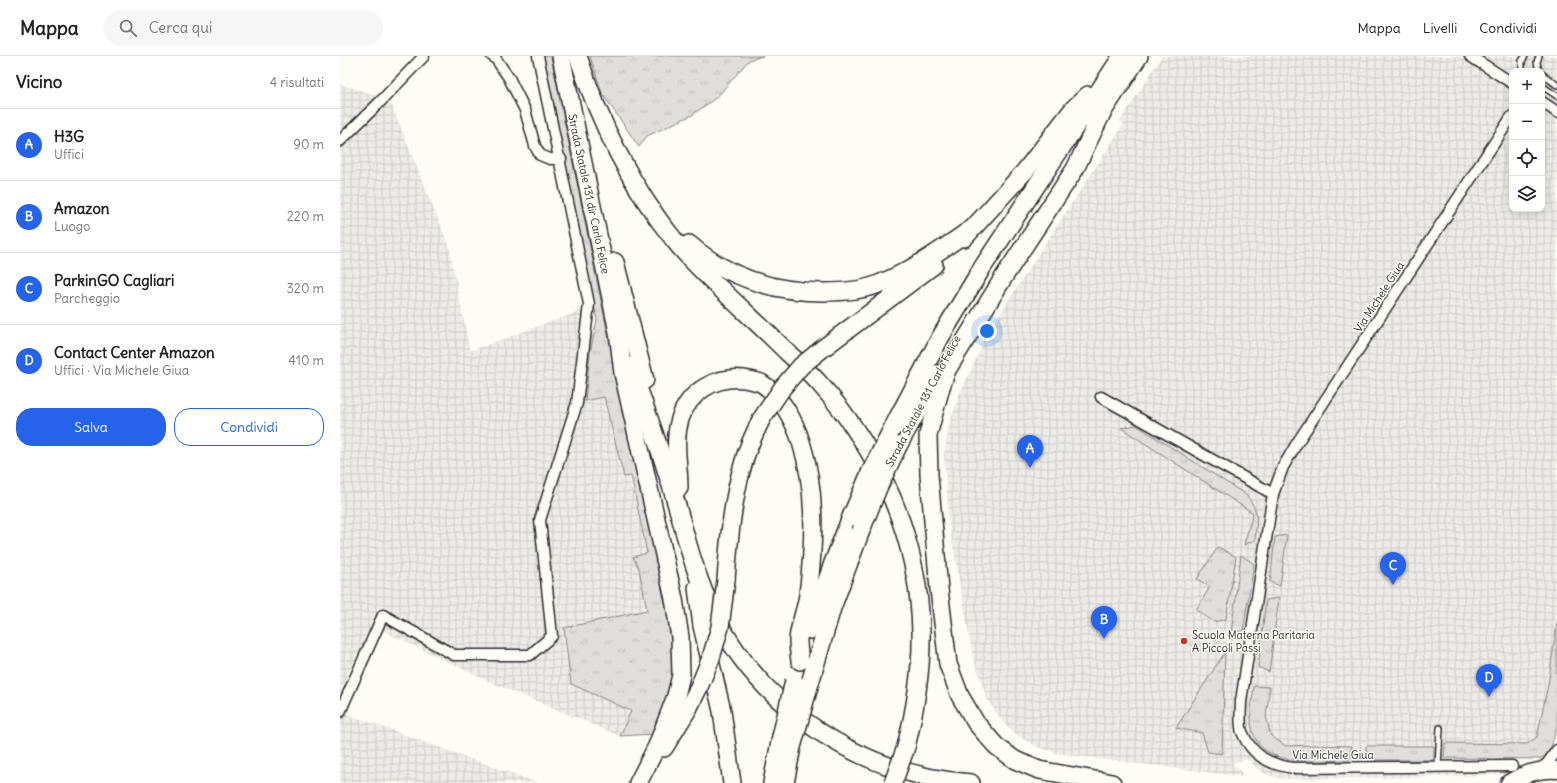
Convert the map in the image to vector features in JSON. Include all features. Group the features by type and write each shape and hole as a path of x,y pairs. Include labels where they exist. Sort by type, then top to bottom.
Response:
{"highway":[{"name":"Strada Statale 131 dir Carlo Felice","path":"561,56 618,332"},
{"path":"568,56 604,221 645,381 657,439"},
{"path":"578,56 592,95 607,129 651,211 676,243 706,275 818,381 850,420 880,470 897,508 909,548 918,590 921,632 920,670 914,714 906,747 893,783"},
{"name":"Strada Statale 131 Carlo Felice","path":"802,682 800,661 833,563 870,473 892,429 940,338 978,275 1122,56"},
{"name":"Strada Statale 131 Carlo Felice","path":"772,783 786,742 802,682 878,488 898,446 974,307 1139,56"},
{"path":"627,168 669,224 682,238 708,259 733,273 772,287 803,292 836,292 874,285 909,270 930,258 970,230 989,212 1025,171 1074,108 1109,75"},
{"path":"1101,115 1075,169 1005,275 947,370 928,435 929,475 948,664 960,696 976,723 996,746 1015,760 1039,770 1112,783"},
{"path":"638,783 675,732 699,687 711,658 720,627 734,501 744,460 762,418 792,376 822,348 919,278 957,247 970,230"},
{"path":"618,332 657,439 697,574 713,612 727,636 746,662 766,686 796,714 827,737 866,757 925,777 971,783"},
{"path":"618,332 623,373 672,591 680,637 681,675 676,696 657,746 638,783"},
{"path":"679,514 676,437 681,418 687,404 702,388 712,382 737,378 751,380 761,384 782,403 792,417 810,473 812,548 806,606 798,639 800,661"},
{"path":"692,555 702,626 722,711 732,783"},
{"name":"Strada Statale 131 Carlo Felice","path":"785,783 786,742"}],"main road":[{"path":"1508,783 1526,774 1537,771 1557,770"}],"street":[{"path":"340,141 424,56"},
{"path":"492,56 496,59 509,78 525,110 540,155 550,159 560,159"},
{"path":"340,712 383,615 454,655 530,655 552,636 540,520 577,403 589,304 538,56"},
{"path":"1470,56 1509,81"},
{"path":"1545,104 1557,112"},
{"name":"Via Michele Giua","path":"1509,121 1297,443 1283,468 1273,494 1241,701 1242,732 1256,755 1279,766 1294,768 1438,768 1512,766"},
{"path":"1101,397 1273,494"},
{"path":"1537,771 1547,764 1557,750"}],"lane":[{"path":"1522,68 1522,61 1525,56"},
{"path":"1538,68 1537,62 1539,56"},
{"path":"1545,76 1557,85"},
{"path":"1545,88 1557,96"},
{"path":"1438,768 1440,728"}],"shaded area":[{"path":"1162,56 1557,56 1557,687 1537,737 1528,744 1520,745 1513,774 1433,777 1283,779 1271,776 1259,770 1247,759 1232,763 1246,777 1060,754 1037,747 1017,735 1002,721 987,699 973,657 949,524 944,454 949,425 959,395 980,351 982,342 1124,124 1120,121"},
{"path":"340,84 389,99 449,246 470,351 586,309 675,656 620,736 490,682 371,625 340,693"},
{"path":"347,714 538,783 340,783 340,716"}],"green space":[{"path":"544,56 551,56 624,413 672,634 675,656 671,694 654,734 620,736 631,711 571,684 564,628 647,610 639,569 633,557 647,553 631,476 624,477 604,397 585,401 590,353 597,320"},
{"path":"590,56 763,56 749,60 717,97 692,115 647,136 639,147 602,93"},
{"path":"1136,425 1245,494 1255,510 1257,521 1255,540 1244,545 1253,513 1121,428"},
{"path":"1287,535 1280,586 1270,582 1275,537"},
{"path":"1218,547 1236,557 1226,619 1214,622 1196,610 1210,587 1197,579"},
{"path":"1241,555 1254,564 1243,631 1231,633"},
{"path":"1279,598 1269,672 1258,667 1266,600"},
{"path":"1557,623 1557,727 1551,747 1545,756 1540,759 1444,758 1445,743 1527,744 1537,737 1548,685"},
{"path":"1225,652 1222,754 1208,752 1202,733 1176,728"},
{"path":"1254,686 1270,687 1266,716 1271,736 1286,746 1352,746 1349,760 1303,761 1288,759 1274,755 1262,748 1254,736 1251,720"},
{"path":"1366,746 1434,746 1434,760 1370,760 1367,758"}],"place":[{"name":"H3G","path":"1030,468"},
{"name":"ParkinGO Cagliari","path":"1393,585"},
{"name":"Amazon","path":"1104,639"},
{"name":"Scuola Materna Paritaria A Piccoli Passi","path":"1184,641"},
{"name":"Contact Center Amazon","path":"1489,697"}]}
